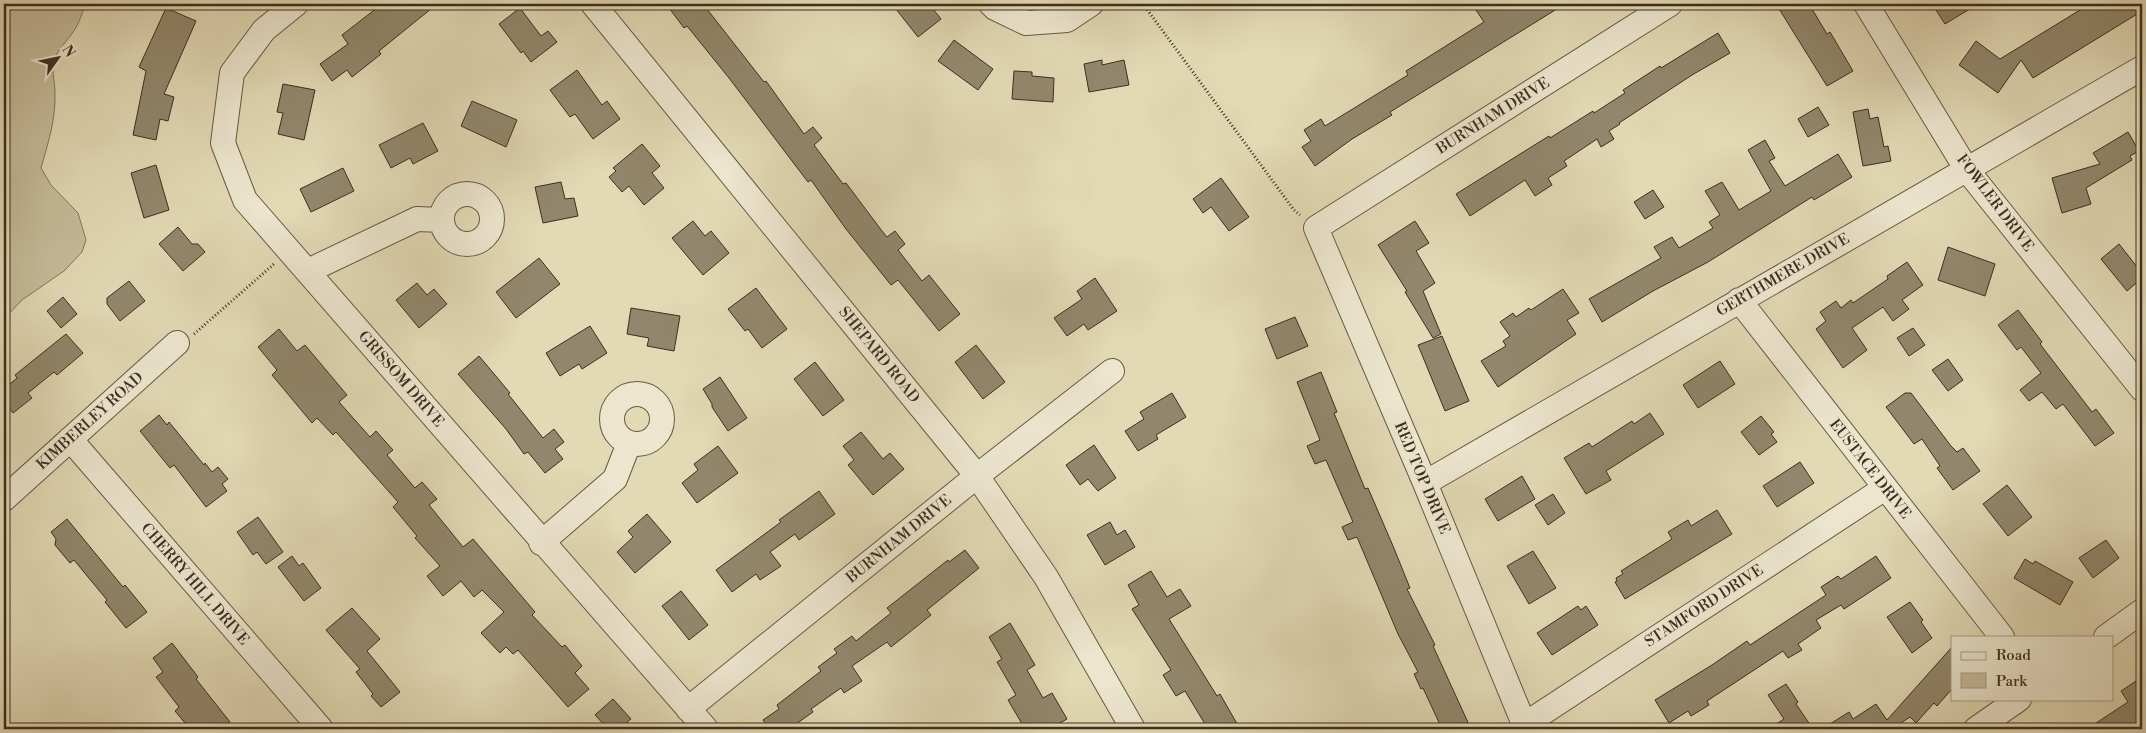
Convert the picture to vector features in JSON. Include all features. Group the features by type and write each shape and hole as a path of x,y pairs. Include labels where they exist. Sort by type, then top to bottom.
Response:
{"street":[{"name":"GRISSOM DRIVE","path":"296,4 264,30 232,73 223,143 244,200 706,729"},
{"name":"SHEPARD ROAD","path":"594,4 977,476 1046,578 1133,729"},
{"path":"991,4 995,8 1026,23 1067,20 1091,4"},
{"name":"BURNHAM DRIVE","path":"1316,228 1670,4"},
{"name":"FOWLER DRIVE","path":"1866,4 1967,170 2142,389"},
{"name":"GERTHMERE DRIVE","path":"1425,483 2142,68"},
{"path":"308,272 417,219 442,220"},
{"name":"RED TOP DRIVE","path":"1316,228 1425,483 1525,727"},
{"name":"EUSTACE DRIVE","path":"1739,300 2001,636"},
{"name":"KIMBERLEY ROAD","path":"4,499 177,344"},
{"name":"BURNHAM DRIVE","path":"688,709 977,476 1112,371"},
{"name":"CHERRY HILL DRIVE","path":"70,439 320,729"},
{"path":"542,543 614,479 629,443"},
{"name":"STAMFORD DRIVE","path":"1525,727 1884,488"},
{"path":"2107,636 2142,611"},
{"path":"1976,729 2018,700"}],"path":[{"path":"1143,4 1294,210 1316,228"},
{"path":"177,344 186,342 274,264"}],"green space":[{"path":"4,4 85,4 76,28 55,57 53,68 54,112 41,168 51,185 78,213 86,240 82,252 64,271 22,300 4,319"}],"building":[{"path":"382,4 437,4 379,51 381,54 352,77 347,70 332,81 320,64 348,44 342,35"},
{"path":"666,4 703,4 764,82 766,81 804,134 813,127 822,138 814,145 843,184 846,183 887,237 895,231 905,244 898,250 922,281 929,275 960,314 939,331 898,280 891,285 846,229 811,180 808,182 729,78 687,26 684,28"},
{"path":"892,4 929,4 941,19 918,37"},
{"path":"1472,4 1565,4 1390,112 1392,115 1352,139 1315,166 1302,147 1311,141 1304,130 1321,119 1325,126 1408,75 1406,71 1484,22"},
{"path":"1776,4 1809,4 1827,34 1830,32 1853,71 1827,86"},
{"path":"1932,4 1978,4 1945,24"},
{"path":"2077,4 2142,4 2142,11 2033,78 2021,60 1998,93 1959,65 1976,41 2000,59 2080,10"},
{"path":"166,8 196,21 164,94 174,97 168,121 160,119 156,140 133,135 146,71 139,67"},
{"path":"520,8 541,36 548,31 557,42 531,62 523,51 521,53 499,24"},
{"path":"1718,33 1730,53 1692,75 1619,123 1609,131 1614,139 1601,147 1597,139 1564,161 1567,166 1548,178 1552,185 1535,196 1525,180 1470,216 1456,194 1549,136 1550,138 1593,111 1594,113 1625,93 1623,90 1660,66 1661,68"},
{"path":"954,40 993,69 978,90 938,61"},
{"path":"1102,60 1102,65 1124,60 1129,85 1089,92 1084,64"},
{"path":"577,70 602,105 607,101 620,119 593,139 575,114 570,117 550,90"},
{"path":"1014,71 1032,72 1032,76 1054,78 1053,102 1012,99"},
{"path":"283,84 315,90 304,140 278,134 283,113 277,112"},
{"path":"472,101 517,120 506,147 461,126"},
{"path":"1818,107 1829,125 1808,137 1798,119"},
{"path":"1868,109 1870,119 1878,117 1884,147 1888,146 1891,161 1863,166 1853,112"},
{"path":"423,123 438,151 413,164 410,158 391,168 379,145"},
{"path":"2128,132 2139,151 2130,156 2132,160 2086,188 2091,204 2062,213 2052,178 2100,164 2093,153"},
{"path":"1765,140 1775,158 1769,161 1785,186 1838,154 1852,177 1814,200 1812,197 1708,262 1653,291 1602,322 1589,299 1661,258 1654,247 1672,237 1679,248 1713,228 1709,222 1720,215 1705,191 1722,182 1739,210 1771,191 1748,150"},
{"path":"642,144 660,166 652,173 664,188 644,205 629,186 622,192 609,177 616,171 613,168"},
{"path":"156,165 169,210 144,218 131,173"},
{"path":"343,168 354,191 311,212 300,189"},
{"path":"1221,178 1249,217 1229,231 1211,207 1203,213 1193,199"},
{"path":"561,182 565,199 574,198 578,216 543,223 535,187"},
{"path":"1653,190 1664,207 1645,219 1634,202"},
{"path":"693,221 705,236 711,231 729,253 703,275 672,238"},
{"path":"1415,221 1429,243 1416,251 1435,283 1423,291 1441,334 1433,338 1405,292 1407,291 1378,245"},
{"path":"178,227 192,244 198,244 205,252 183,271 159,244"},
{"path":"2119,244 2142,273 2142,278 2127,291 2101,259"},
{"path":"1948,247 1995,264 1985,296 1938,280"},
{"path":"539,258 560,284 516,318 496,292"},
{"path":"1907,262 1923,285 1902,300 1909,309 1893,321 1883,307 1852,328 1867,350 1843,368 1816,329 1826,321 1820,312 1836,301 1841,308 1851,300 1853,303 1888,279 1887,276"},
{"path":"1095,278 1117,311 1088,330 1084,324 1067,336 1054,318 1082,299 1077,291"},
{"path":"129,281 145,301 120,321 107,304 107,298"},
{"path":"417,283 427,295 434,289 447,304 419,328 396,300"},
{"path":"756,288 787,329 762,348 748,329 745,331 728,309"},
{"path":"1563,289 1579,313 1567,320 1576,334 1498,387 1481,361 1506,346 1503,341 1510,336 1500,322 1513,313 1516,317 1529,308 1531,310"},
{"path":"63,297 77,314 61,328 47,311"},
{"path":"631,308 680,316 674,351 647,346 649,338 627,334"},
{"path":"2018,310 2042,342 2040,344 2092,412 2096,409 2114,433 2095,446 2063,404 2056,409 2042,392 2029,401 2020,390 2041,373 2021,347 2017,350 1998,325"},
{"path":"1295,317 1308,346 1277,359 1265,329"},
{"path":"590,326 607,353 582,369 579,364 560,376 546,353"},
{"path":"1913,328 1925,345 1909,356 1897,338"},
{"path":"279,329 297,351 305,345 347,395 339,402 370,437 376,431 393,450 387,455 415,488 422,482 437,499 429,505 463,547 473,539 535,612 532,615 562,647 565,645 582,666 575,673 589,689 568,707 518,650 513,654 506,647 500,653 481,633 504,612 482,590 474,597 461,581 443,596 427,576 440,566 415,538 417,536 393,507 398,502 336,432 333,435 317,418 312,423 272,375 277,370 258,347"},
{"path":"66,334 83,353 57,375 54,372 28,393 32,398 13,413 4,401 4,389 17,378 15,375"},
{"path":"1442,336 1469,401 1445,411 1418,345"},
{"path":"976,345 1005,382 983,399 955,362"},
{"path":"479,356 510,393 508,394 543,438 554,429 564,442 555,449 563,459 545,473 528,452 524,454 506,429 458,374"},
{"path":"1948,359 1963,380 1948,391 1932,370"},
{"path":"1720,361 1735,384 1698,408 1683,385"},
{"path":"815,362 844,400 823,416 794,379"},
{"path":"1321,372 1337,412 1334,413 1365,489 1368,488 1410,588 1407,589 1435,645 1433,646 1471,729 1442,729 1423,688 1421,689 1414,674 1418,672 1398,634 1357,537 1348,540 1342,527 1353,522 1326,460 1315,464 1307,446 1320,440 1297,382"},
{"path":"720,377 747,418 728,431 703,389"},
{"path":"1172,393 1186,417 1156,435 1158,439 1138,451 1125,431 1144,419 1140,412"},
{"path":"1905,393 1911,393 1951,446 1957,452 1963,448 1980,471 1953,490 1937,468 1940,466 1922,439 1914,444 1886,407"},
{"path":"1650,413 1664,434 1606,471 1611,480 1586,494 1564,458 1589,443 1592,447 1632,421 1634,424"},
{"path":"159,415 167,425 169,422 204,465 205,463 212,472 218,467 228,479 222,484 227,491 206,507 174,465 170,468 140,431"},
{"path":"1761,416 1774,432 1771,434 1777,442 1759,455 1741,432"},
{"path":"861,432 883,459 890,453 904,469 873,495 848,465 854,460 843,446"},
{"path":"1094,445 1116,478 1098,491 1088,479 1080,485 1066,465"},
{"path":"718,446 738,473 697,503 682,483 698,470 694,464"},
{"path":"1800,462 1814,483 1777,507 1763,486"},
{"path":"1522,476 1535,499 1498,521 1485,499"},
{"path":"2007,485 2032,517 2008,536 1983,504"},
{"path":"819,491 835,514 799,540 795,534 770,552 781,566 760,580 756,574 732,592 716,570"},
{"path":"1553,494 1565,513 1548,525 1535,505"},
{"path":"1717,510 1732,534 1625,599 1615,582 1617,581 1616,578 1623,574 1621,571 1672,539 1668,532 1688,520 1691,526"},
{"path":"647,514 671,542 635,573 617,552 633,537 628,531"},
{"path":"258,517 283,552 266,564 257,552 253,555 237,532"},
{"path":"67,519 123,587 125,585 147,612 126,628 105,602 107,600 74,560 70,563 55,545 56,539 51,532"},
{"path":"1110,522 1117,535 1125,530 1135,547 1105,565 1087,535"},
{"path":"2106,540 2119,558 2093,578 2079,558"},
{"path":"965,550 979,568 927,610 931,615 891,647 887,642 852,666 862,681 844,693 841,688 811,709 813,712 789,729 769,729 763,720 779,709 777,705 821,671 818,667 837,653 834,649 852,636 856,641 891,613 887,608 948,560 949,562"},
{"path":"1533,551 1556,588 1529,604 1507,566"},
{"path":"292,556 299,566 303,563 321,588 304,601 278,567"},
{"path":"1876,556 1891,578 1844,609 1841,605 1816,620 1821,628 1798,644 1802,650 1788,658 1783,651 1707,701 1709,705 1691,716 1688,711 1669,723 1655,700 1747,641 1750,645 1826,595 1821,587 1838,576 1841,579"},
{"path":"2025,559 2033,564 2035,561 2073,582 2060,605 2014,578"},
{"path":"1151,571 1167,597 1180,589 1191,606 1169,619 1217,696 1220,694 1240,729 1208,729 1185,691 1176,696 1163,675 1171,670 1132,609 1139,605 1128,585"},
{"path":"681,591 708,625 689,640 662,606"},
{"path":"1910,602 1923,620 1921,622 1932,638 1912,653 1887,617"},
{"path":"1578,606 1581,610 1586,606 1598,625 1552,655 1537,633"},
{"path":"352,608 380,639 367,651 400,692 381,707 371,696 373,694 356,672 360,669 326,630"},
{"path":"1010,623 1035,665 1027,670 1043,698 1052,693 1067,719 1049,729 1025,729 1008,700 1016,695 997,662 1002,659 989,637"},
{"path":"172,643 198,677 196,679 230,722 221,729 190,729 175,711 179,707 156,677 163,672 153,658"},
{"path":"1951,648 1951,690 1937,706 1934,703 1916,723 1910,717 1892,729 1822,729 1849,712 1853,719 1876,704 1887,720"},
{"path":"2142,677 2142,729 2087,729 2128,702 2121,691"},
{"path":"1786,684 1798,702 1796,704 1813,729 1769,729 1784,719 1768,695"},
{"path":"613,699 631,719 627,722 633,729 608,729 595,715"}]}
